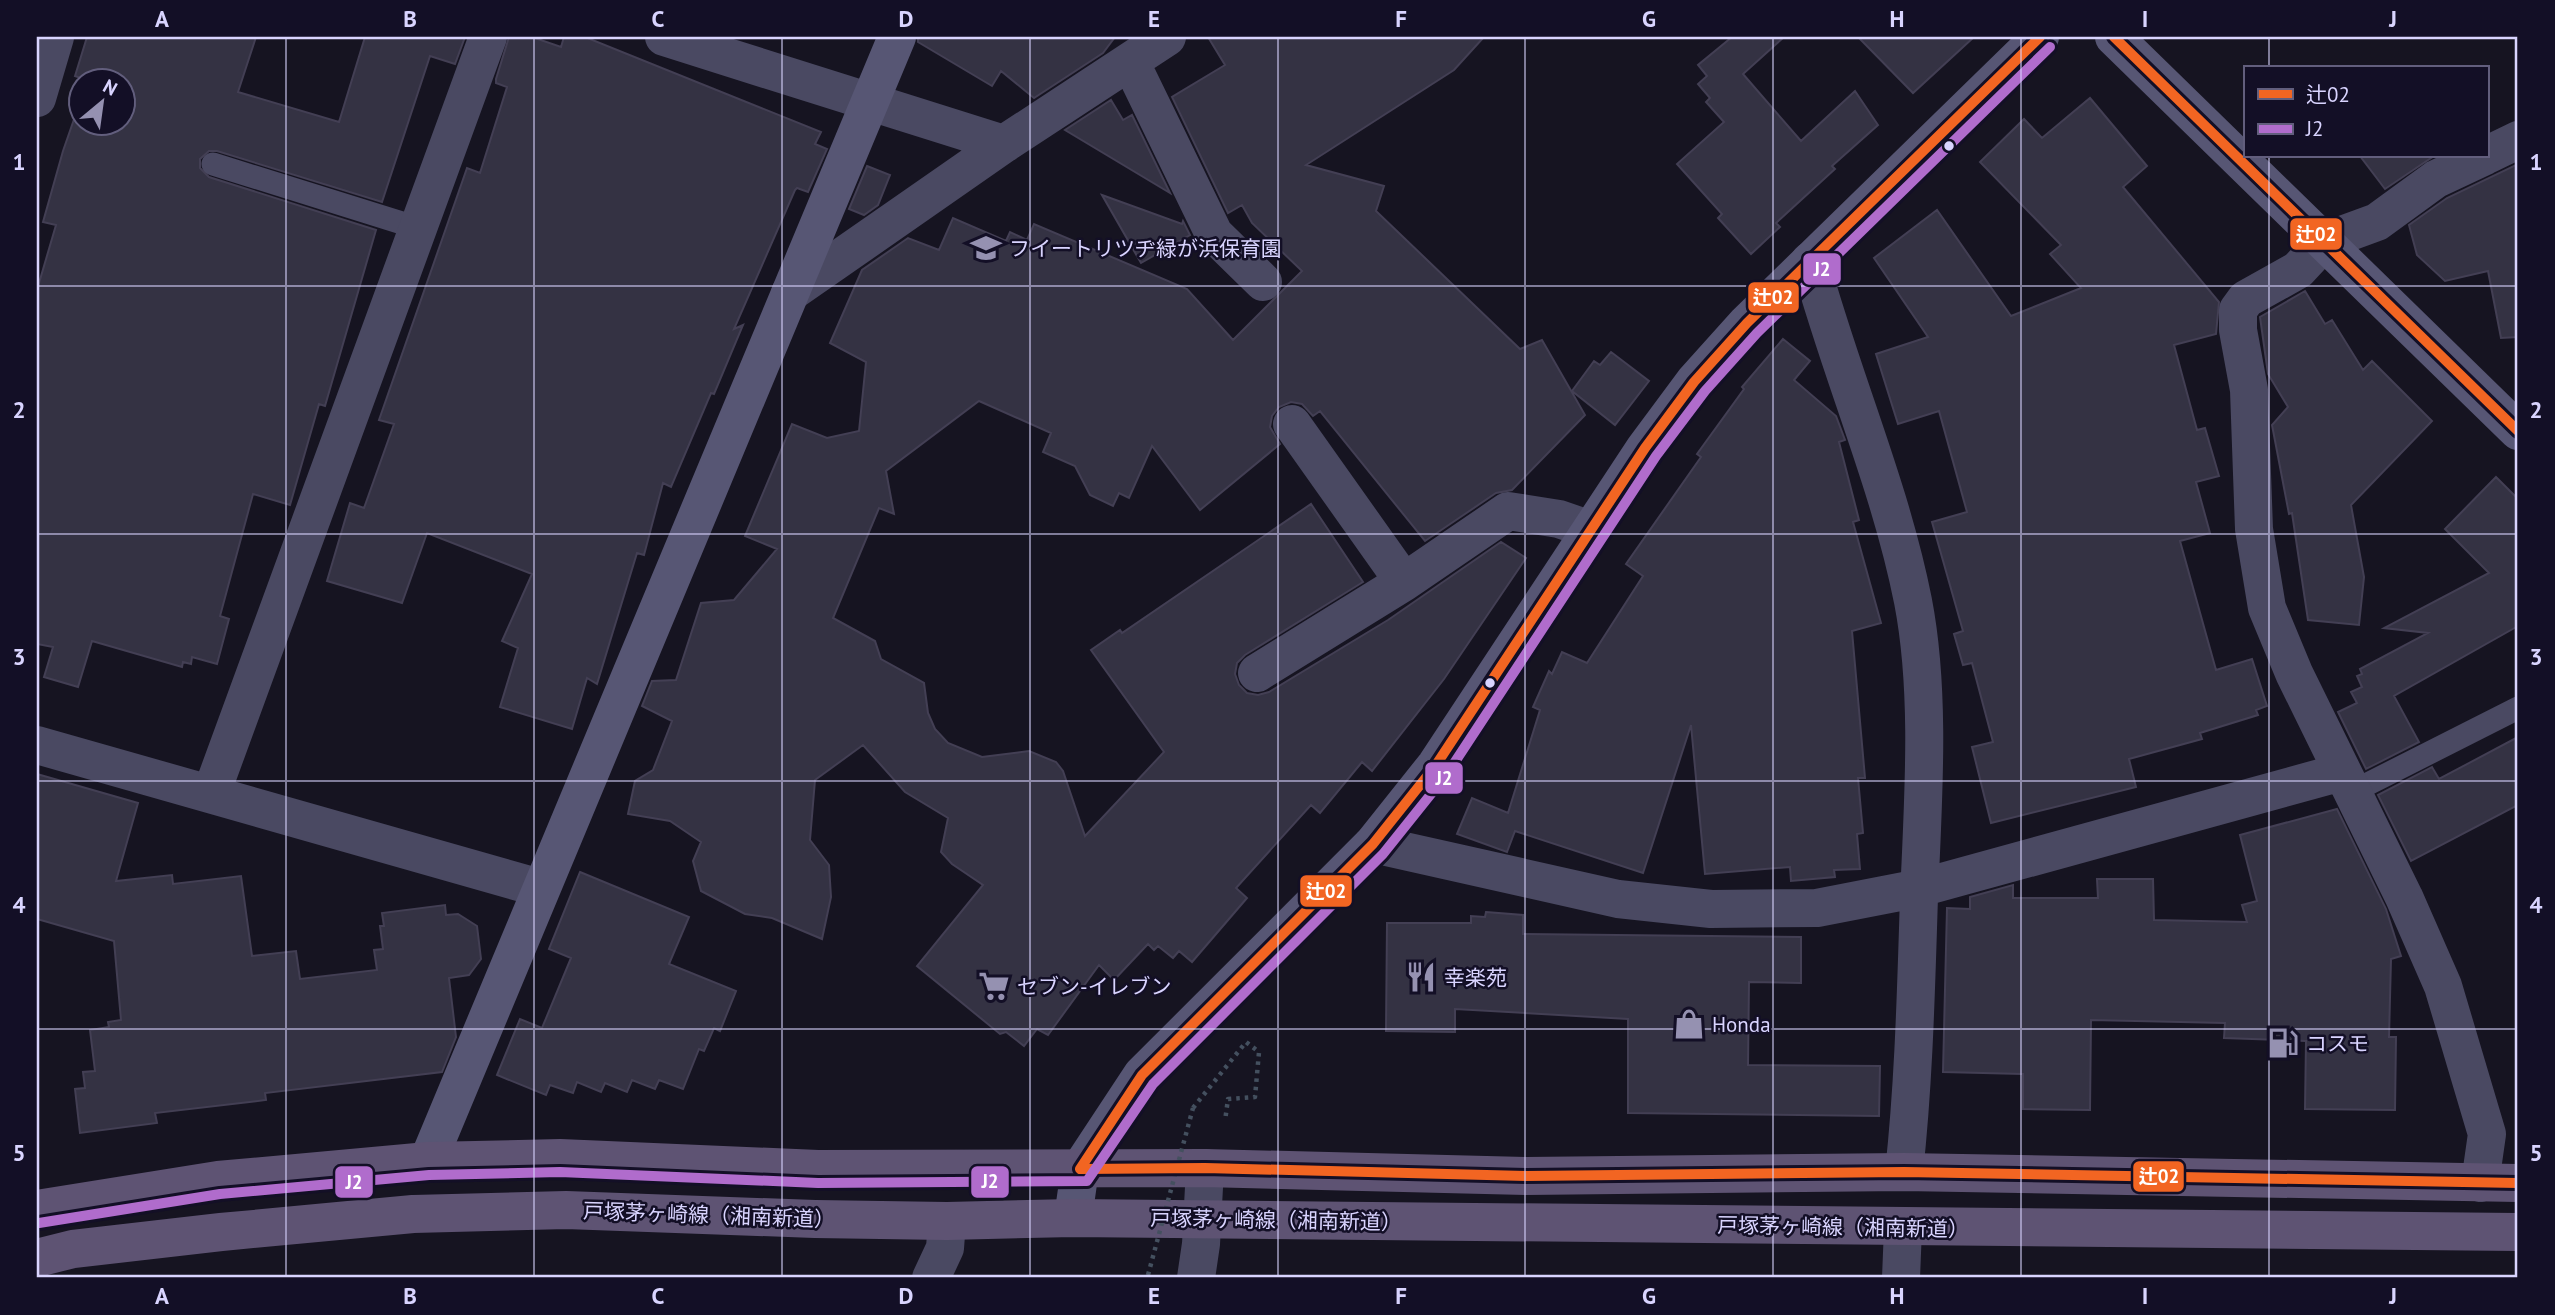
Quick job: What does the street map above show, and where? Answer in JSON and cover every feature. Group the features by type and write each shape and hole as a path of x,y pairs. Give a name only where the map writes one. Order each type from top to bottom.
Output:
{"main road":[{"path":"37,1209 218,1180 428,1161 559,1158 818,1169 1205,1168 1526,1176 1904,1172 2518,1183"},
{"name":"戸塚茅ヶ崎線（湘南新道）","path":"37,1258 74,1249 167,1238 414,1214 566,1210 685,1216 947,1221 1073,1218 2518,1232"}],"street":[{"path":"37,98 55,37"},
{"path":"211,794 488,37"},
{"path":"664,37 1004,144"},
{"path":"428,1161 897,37"},
{"path":"790,293 1004,144 1167,37"},
{"path":"1073,1218 1080,1169 1142,1075 1373,844 1460,731 1591,530 1694,382 1810,261 2040,37"},
{"path":"2114,37 2518,431"},
{"path":"1130,61 1214,234 1263,282"},
{"path":"2488,154 2518,140"},
{"path":"2479,158 2436,178 2376,222 2325,241 2298,270 2246,299 2238,310 2238,330 2249,390 2254,529 2267,608 2347,782 2404,897 2443,986 2487,1134 2480,1183"},
{"path":"1810,261 1829,332 1891,513 1913,602 1921,684 1923,793 1911,1113 1904,1172"},
{"path":"1292,424 1404,582"},
{"path":"1257,673 1404,582 1508,511 1559,519 1591,530"},
{"path":"37,745 540,888"},
{"path":"1373,844 1618,898 1712,909 1817,908 1920,888 2347,782"},
{"path":"1196,1278 1203,1219 1205,1168"},
{"path":"931,1278 945,1248 947,1221"},
{"path":"1901,1278 1903,1228"}],"lane":[{"path":"213,164 418,228"},
{"path":"2347,782 2518,708"}],"path":[{"path":"1148,1276 1193,1108 1246,1042 1259,1052 1255,1097 1228,1099 1225,1121"}],"building":[{"path":"87,37 256,37 238,92 339,122 365,37 465,37 455,64 430,56 382,202 217,151 209,151 200,159 200,168 209,177 376,230 325,406 319,404 290,505 253,494 220,616 229,619 217,664 192,657 191,664 183,662 182,667 92,641 78,687 44,677 53,647 37,644 37,290 56,225 43,222 68,136 136,136 136,66 78,66"},
{"path":"509,37 532,37 561,47 564,37 585,37 821,132 815,144 827,149 808,192 797,188 795,190 734,329 743,325 714,394 711,393 671,487 663,483 644,555 637,553 597,684 587,678 572,729 500,707 518,648 502,641 532,574 427,533 402,603 327,581 350,503 364,508 394,424 379,420 467,168 480,173 507,87 496,83 496,79"},
{"path":"918,37 1115,37 1103,53 1034,98 1001,71 992,86 918,42"},
{"path":"1208,37 1484,37 1454,70 1306,165 1384,186 1376,211 1520,349 1542,340 1585,415 1512,490 1496,493 1425,541 1320,411 1313,416 1302,404 1291,402 1279,407 1272,416 1270,427 1280,444 1200,510 1152,446 1129,498 1119,493 1113,506 1090,495 1075,466 1043,452 1051,433 979,401 886,471 894,514 879,508 833,618 875,641 881,659 924,683 928,713 935,729 948,743 982,757 1029,751 1056,762 1063,771 1085,836 1164,752 1091,650 1120,630 1122,633 1311,504 1363,582 1245,655 1237,663 1235,674 1239,685 1247,693 1258,695 1269,692 1388,620 1501,542 1526,558 1444,679 1372,771 1362,762 1320,813 1311,805 1236,888 1247,898 1192,962 1179,951 1173,958 1158,946 1154,950 1148,944 1114,980 1099,965 1048,1035 1037,1029 1024,1046 1006,1032 1000,1034 917,966 983,885 952,864 941,852 948,818 905,792 863,745 815,780 810,840 829,865 831,897 822,939 772,918 745,914 701,891 693,861 701,842 670,821 628,814 635,781 653,770 672,721 642,706 652,681 676,680 701,603 734,600 777,549 745,536 792,424 827,438 859,431 866,362 830,343 862,270 908,238 939,250 953,218 1006,241 1010,232 1027,240 1034,224 1187,289 1233,340 1302,271 1252,223 1242,205 1228,213 1172,97 1225,65"},
{"path":"1732,37 1784,37 1743,74 1801,141 1855,91 1878,125 1832,166 1835,169 1776,223 1780,227 1751,254 1718,218 1722,214 1677,164 1724,122 1706,102 1710,98 1698,84 1707,76 1698,65"},
{"path":"1858,37 1974,37 1913,93"},
{"path":"2090,98 2147,166 2123,187 2219,302 2216,334 2174,345 2197,430 2205,428 2219,476 2196,482 2210,533 2180,541 2216,670 2252,659 2267,706 2256,710 2258,715 2200,733 2202,739 2129,759 2136,787 1991,823 1972,747 1993,742 1972,663 1963,665 1954,634 1963,631 1932,522 1967,512 1939,411 1898,424 1876,354 1928,337 1874,258 1937,210 2011,316 2081,288 2050,254 2061,245 1980,162 2024,119 2042,138"},
{"path":"1111,100 1123,120 1132,115 1170,193 1065,130"},
{"path":"2362,158 2431,158 2385,189"},
{"path":"2518,164 2518,337 2501,338 2488,271 2445,281 2417,255 2409,225 2447,198"},
{"path":"867,166 890,175 878,205 864,215 849,209"},
{"path":"1102,195 1182,224 1183,221 1190,235 1141,263"},
{"path":"2305,291 2325,324 2332,320 2363,370 2372,361 2432,421 2351,505 2364,577 2359,625 2308,620 2292,513 2289,514 2272,425 2288,407 2268,374 2260,317"},
{"path":"1783,339 1810,361 1794,380 1836,416 1845,440 1839,442 1859,520 1853,522 1881,623 1852,631 1865,778 1858,778 1863,833 1857,834 1860,869 1834,870 1835,877 1791,881 1790,867 1705,874 1691,725 1643,873 1515,831 1507,852 1457,834 1472,798 1508,813 1540,710 1533,707 1549,671 1552,674 1562,652 1587,663 1643,576 1626,564 1701,457 1697,454 1744,389 1742,387"},
{"path":"1611,352 1649,381 1615,425 1572,391 1594,361 1600,365"},
{"path":"2496,477 2518,499 2518,626 2394,696 2419,742 2366,769 2338,712 2357,703 2351,692 2362,687 2357,676 2362,674 2360,669 2428,633 2384,628 2489,573 2445,529"},
{"path":"2518,737 2518,805 2411,861 2378,795 2432,767 2439,779"},
{"path":"37,774 138,803 116,881 172,875 173,884 241,876 252,956 296,951 300,979 377,970 374,950 383,949 380,926 384,926 382,913 445,905 446,915 458,914 477,926 481,959 469,975 449,978 456,1037 442,1072 265,1093 266,1100 155,1113 157,1123 80,1133 75,1089 85,1088 83,1072 95,1071 90,1030 109,1027 108,1022 121,1020 114,941 37,919"},
{"path":"2337,809 2386,909 2401,956 2391,959 2389,1037 2396,1037 2395,1110 2305,1109 2306,1041 2224,1038 2225,1023 2091,1020 2090,1110 2023,1109 2023,1074 1943,1072 1947,908 1970,909 1970,897 2013,885 2013,898 2098,898 2097,879 2153,879 2154,920 2247,922 2242,905 2257,901 2240,835"},
{"path":"580,872 689,917 669,964 736,991 720,1031 714,1028 704,1051 699,1049 683,1089 659,1080 655,1089 632,1080 627,1092 605,1083 601,1092 577,1082 573,1093 550,1085 546,1095 497,1075 520,1019 542,1028 571,958 549,949"},
{"path":"1486,912 1523,915 1523,934 1801,937 1801,983 1749,982 1748,1065 1880,1066 1879,1116 1628,1113 1628,1019 1455,1009 1455,1032 1386,1031 1387,923 1471,923 1471,916 1485,917"}],"transit line":[{"name":"辻02","path":"1080,1169 1142,1075 1373,844 1436,765 1645,448 1694,382 1747,323 2040,37"},
{"name":"辻02","path":"2114,37 2518,431"},
{"name":"J2","path":"39,1223 220,1194 429,1175 560,1172 818,1183 1087,1181 1153,1084 1383,854 1447,774 1656,456 1705,391 1757,333 2050,47"},
{"name":"辻02","path":"1080,1169 1205,1168 1526,1176 1904,1172 2518,1183"}],"place":[{"name":"フイートリツヂ緑が浜保育園","path":"986,248"},
{"name":"幸楽苑","path":"1421,977"},
{"name":"セブン-イレブン","path":"994,986"},
{"name":"Honda","path":"1689,1024"},
{"name":"コスモ","path":"2283,1043"}]}
